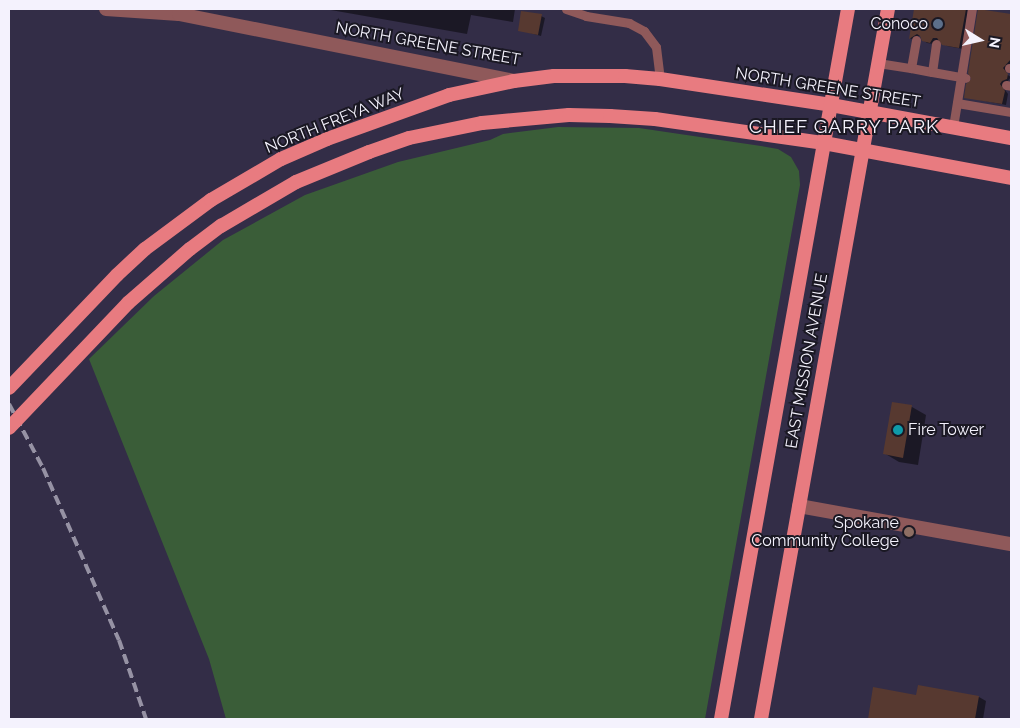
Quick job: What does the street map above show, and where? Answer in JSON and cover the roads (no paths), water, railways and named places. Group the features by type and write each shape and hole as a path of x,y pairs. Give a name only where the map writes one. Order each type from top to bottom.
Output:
{"main road":[{"name":"EAST MISSION AVENUE","path":"721,719 848,9"},
{"name":"EAST MISSION AVENUE","path":"761,719 888,9"},
{"name":"NORTH GREENE STREET","path":"514,81 592,74 660,79 831,105 1011,138"},
{"name":"NORTH FREYA WAY","path":"9,388 117,275 177,225 211,200 281,160 360,126 449,95 514,81"},
{"path":"9,428 128,303 190,249 221,226 296,182 369,152 409,138 447,128 508,120 570,115 610,116 663,121 824,144 1011,178"}],"street":[{"name":"NORTH GREENE STREET","path":"106,9 180,11 514,81"},
{"path":"799,506 1011,544"}],"lane":[{"path":"566,9 586,16 629,23 644,31 656,46 660,79"},
{"path":"953,127 966,60 972,9"},
{"path":"911,68 916,40"},
{"path":"932,72 936,44"},
{"path":"878,63 963,78"},
{"path":"957,103 1011,112"}],"railway":[{"path":"9,404 43,468 119,640 146,719"}],"place":[{"name":"Conoco","path":"938,24"},
{"name":"Fire Tower","path":"898,430"},
{"name":"Spokane Community College","path":"909,532"}],"district":[{"name":"CHIEF GARRY PARK","path":"844,127"}]}
